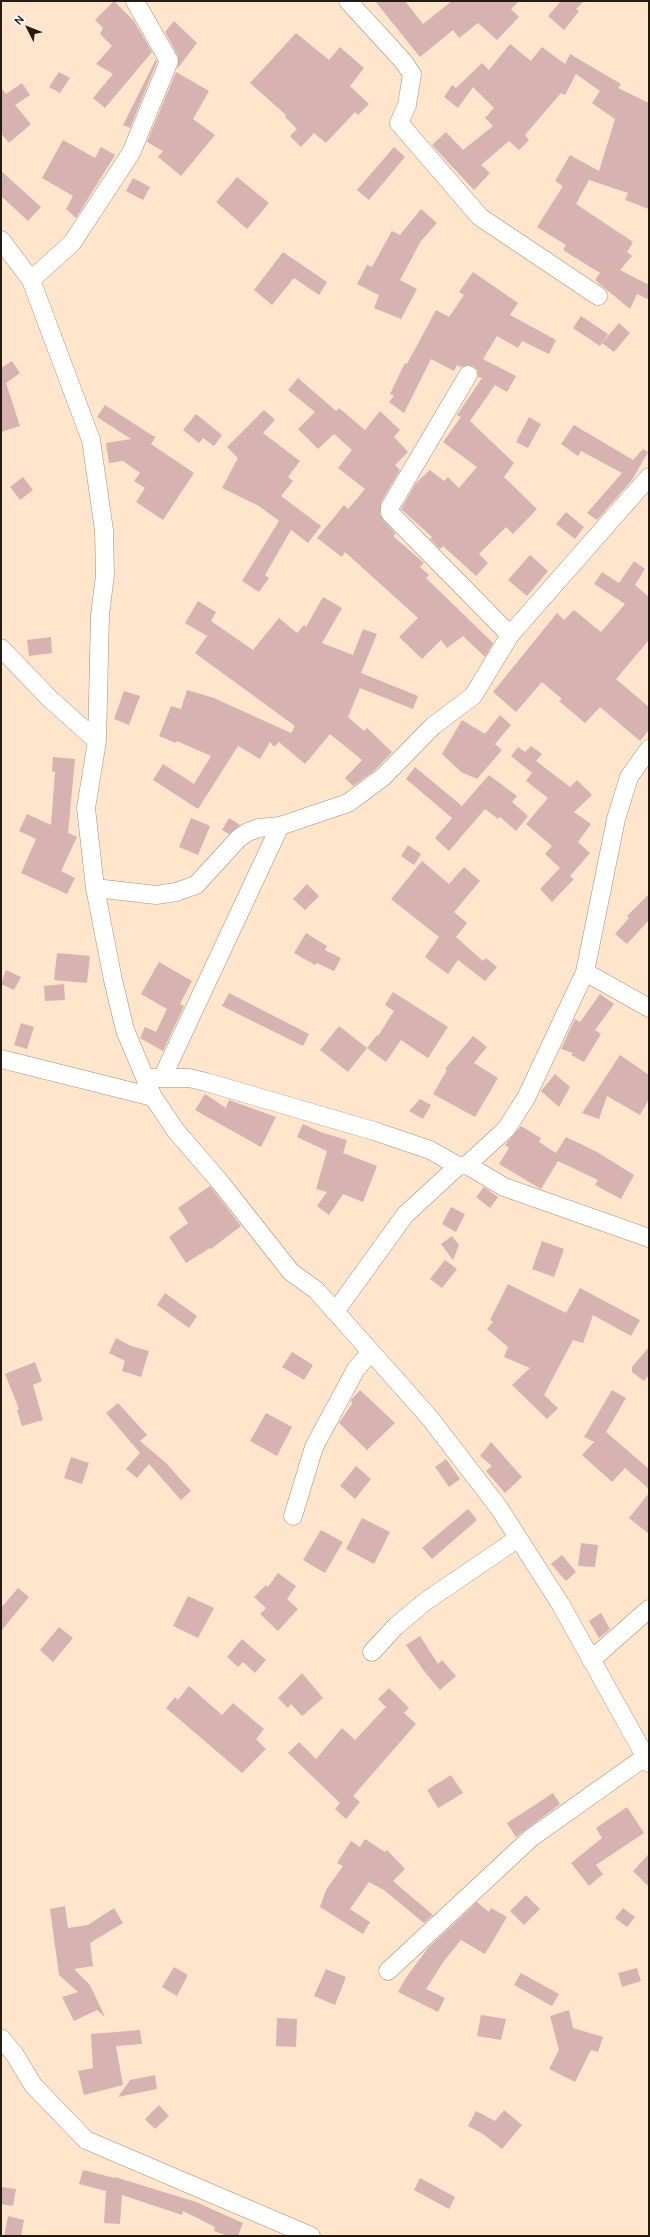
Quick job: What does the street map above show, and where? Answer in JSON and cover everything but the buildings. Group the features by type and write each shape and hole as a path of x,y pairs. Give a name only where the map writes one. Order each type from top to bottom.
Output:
{"street":[{"path":"32,280 72,243 131,153 169,61 134,1"},
{"path":"348,1 403,61 412,74 407,105 399,124 480,217 598,296"},
{"path":"1,240 32,280 92,447 104,530 105,567 100,615 96,741 86,808 95,888 125,1030 155,1077"},
{"path":"468,375 390,507 390,513 510,635"},
{"path":"95,888 156,895 176,892 196,885 238,838 259,828 280,826 348,803 383,777 434,726 473,696 510,635 649,477"},
{"path":"1,648 50,699 96,741"},
{"path":"335,1312 405,1215 506,1129 526,1098 585,972 616,819 629,777 649,749"},
{"path":"280,826 155,1077 153,1097 176,1131 220,1182 290,1272 316,1290 429,1417 499,1508 517,1539 561,1605 647,1760 531,1838 388,1970"},
{"path":"585,972 649,1008"},
{"path":"1,1059 153,1097"},
{"path":"155,1077 189,1078 206,1082 374,1131 430,1150 463,1165 504,1187 649,1238"},
{"path":"293,1516 314,1447 356,1369 371,1352"},
{"path":"372,1652 396,1626 426,1601 517,1539"},
{"path":"591,1660 649,1610"},
{"path":"1,2038 15,2055 33,2085 86,2140 311,2236"}]}
